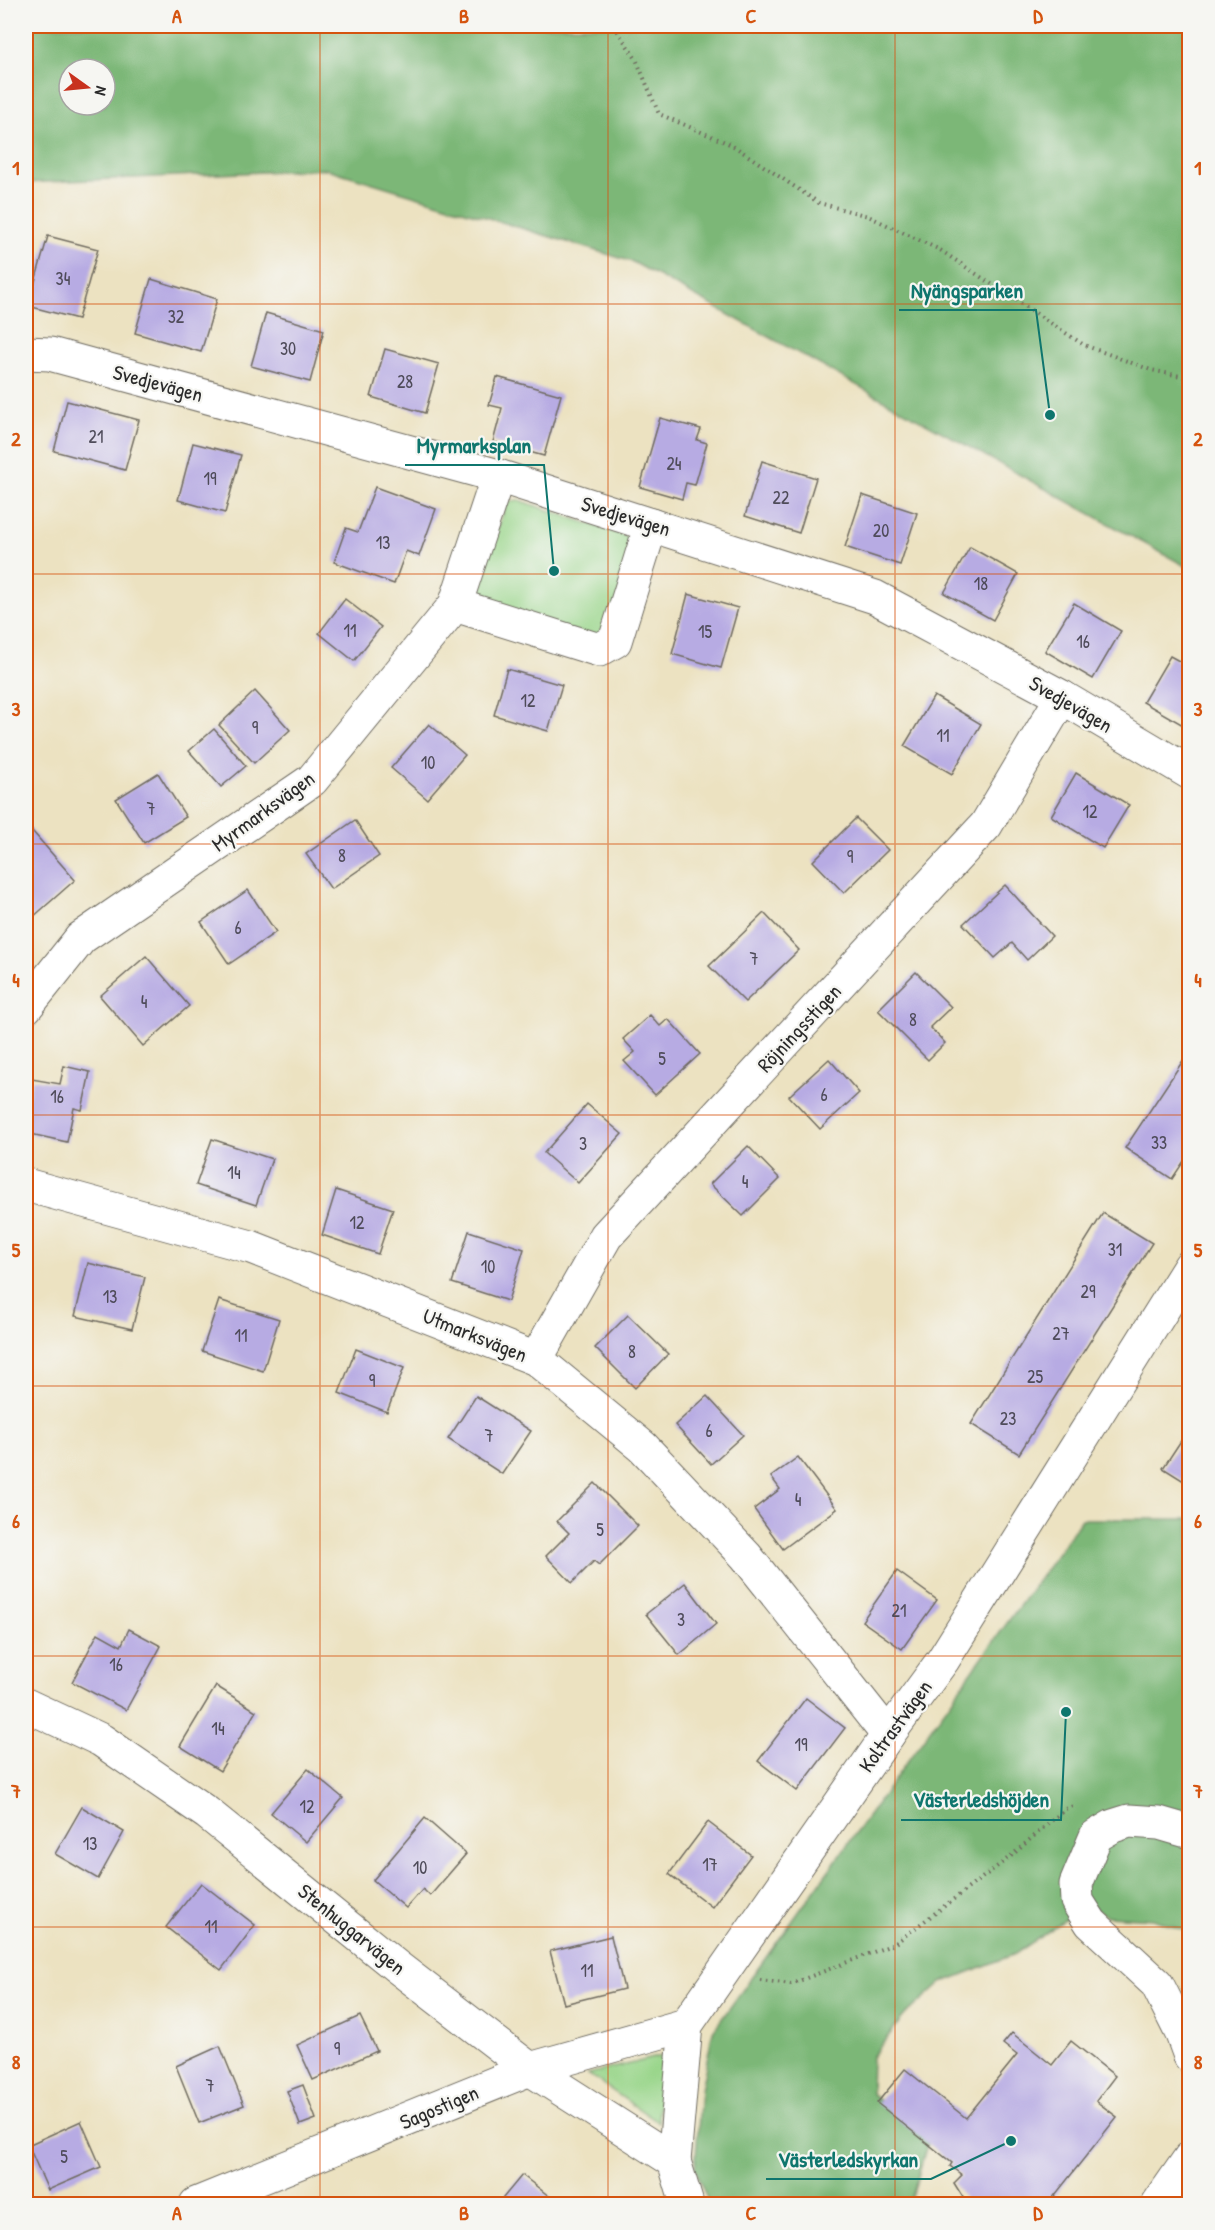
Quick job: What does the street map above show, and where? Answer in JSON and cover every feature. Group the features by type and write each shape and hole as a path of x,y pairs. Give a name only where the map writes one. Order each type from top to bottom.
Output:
{"street":[{"name":"Svedjevägen","path":"26,353 50,354 498,476 875,597 1062,697 1190,773"},
{"name":"Myrmarksvägen","path":"26,1007 81,938 312,780 455,606 498,476"},
{"path":"455,606 599,650 615,641 651,525"},
{"name":"Röjningsstigen","path":"536,1359 606,1236 986,825 1062,697"},
{"name":"Utmarksvägen","path":"26,1185 251,1247 536,1359 643,1447 746,1557 888,1735"},
{"name":"Koltrastvägen","path":"686,2025 943,1660 1190,1266"},
{"name":"Stenhuggarvägen","path":"26,1705 101,1740 207,1813 396,1966 530,2069 674,2161"},
{"path":"1190,1832 1159,1823 1129,1821 1113,1826 1096,1836 1076,1884 1077,1901 1092,1923 1157,1984 1182,2034 1190,2056"},
{"path":"686,2025 674,2161 687,2205"},
{"name":"Sagostigen","path":"196,2205 530,2069 686,2025"},
{"path":"1158,2205 1190,2158"}],"path":[{"path":"614,26 636,59 659,114 732,145 819,203 868,216 940,250 1084,345 1151,370 1190,378"},
{"path":"721,1976 791,1984 894,1944 1011,1856 1065,1809 1084,1802"}],"green space":[{"path":"26,26 1189,26 1189,568 633,262 327,169 26,183"},
{"path":"518,500 629,537 634,549 607,631 597,639 481,603 474,593 507,503"},
{"path":"1082,1519 1189,1519 1189,1935 1188,1932 1153,1919 1107,1916 1087,1905 1015,1954 941,1983 903,2017 872,2057 871,2093 899,2120 928,2142 910,2204 709,2204 695,2169 701,2090 713,2031"},
{"path":"662,2056 658,2122 588,2074"}],"building":[{"path":"48,236 98,249 78,319 28,306"},
{"path":"151,279 217,299 201,352 135,333"},
{"path":"266,313 324,330 310,382 251,366"},
{"path":"385,349 439,364 425,413 371,397"},
{"path":"497,377 561,395 544,456 493,442 502,408 489,405"},
{"path":"67,401 139,420 125,470 54,451"},
{"path":"660,418 701,429 697,440 707,443 695,485 686,483 682,499 640,487"},
{"path":"193,443 241,455 225,513 178,500"},
{"path":"762,461 816,478 799,533 745,516"},
{"path":"375,487 436,509 419,556 406,551 394,584 334,562 346,528 358,532"},
{"path":"862,495 917,513 900,565 845,547"},
{"path":"970,547 1018,574 993,620 944,593"},
{"path":"688,594 738,608 721,668 672,654"},
{"path":"345,599 381,627 354,661 319,633"},
{"path":"1074,603 1121,631 1093,679 1045,651"},
{"path":"1170,656 1190,667 1190,729 1143,702"},
{"path":"507,669 562,685 548,731 494,715"},
{"path":"255,691 290,730 254,763 219,725"},
{"path":"934,696 981,724 952,774 904,746"},
{"path":"429,724 465,755 427,799 391,768"},
{"path":"214,729 246,766 221,787 189,751"},
{"path":"158,773 186,817 144,843 116,799"},
{"path":"1076,773 1129,805 1103,848 1051,816"},
{"path":"856,818 888,850 844,893 813,861"},
{"path":"355,820 379,856 331,889 306,854"},
{"path":"26,824 75,880 32,918 26,911"},
{"path":"1005,885 1052,936 1027,960 1012,943 995,958 963,924"},
{"path":"248,890 276,932 229,964 201,922"},
{"path":"764,913 799,950 745,1002 709,966"},
{"path":"146,956 189,1006 143,1046 100,996"},
{"path":"916,972 951,1007 930,1027 945,1043 928,1060 878,1010"},
{"path":"650,1015 660,1026 668,1019 700,1054 655,1095 624,1061 635,1052 623,1039"},
{"path":"1190,1050 1190,1152 1172,1179 1125,1148"},
{"path":"829,1059 859,1093 820,1129 789,1096"},
{"path":"64,1066 90,1072 82,1110 74,1108 67,1142 26,1133 26,1108 32,1079 60,1084"},
{"path":"587,1104 622,1134 578,1183 544,1153"},
{"path":"212,1139 272,1159 256,1205 196,1185"},
{"path":"748,1146 780,1179 743,1216 710,1184"},
{"path":"336,1190 393,1209 378,1254 322,1235"},
{"path":"1103,1213 1152,1243 1019,1454 971,1424"},
{"path":"469,1231 524,1249 508,1301 452,1283"},
{"path":"88,1263 145,1277 132,1329 75,1316"},
{"path":"219,1300 279,1319 263,1371 202,1351"},
{"path":"628,1315 668,1354 635,1388 595,1348"},
{"path":"356,1349 404,1368 387,1412 339,1393"},
{"path":"476,1396 531,1431 502,1474 448,1439"},
{"path":"707,1396 743,1435 711,1464 675,1425"},
{"path":"1190,1427 1190,1485 1163,1468"},
{"path":"798,1457 837,1509 783,1549 754,1509 780,1489 771,1477"},
{"path":"595,1483 638,1526 599,1565 594,1561 572,1583 546,1556 569,1533 557,1521"},
{"path":"897,1571 937,1600 902,1649 862,1621"},
{"path":"685,1583 716,1624 679,1655 646,1614"},
{"path":"26,1599 33,1602 26,1621"},
{"path":"129,1629 161,1646 126,1710 72,1682 98,1633 121,1646"},
{"path":"216,1686 256,1711 220,1771 180,1746"},
{"path":"806,1698 845,1728 797,1791 758,1761"},
{"path":"308,1769 343,1798 306,1842 271,1813"},
{"path":"82,1807 124,1832 98,1879 55,1854"},
{"path":"425,1818 466,1854 430,1896 423,1889 406,1908 373,1880"},
{"path":"708,1822 751,1855 712,1907 669,1874"},
{"path":"201,1883 255,1925 221,1970 166,1927"},
{"path":"611,1936 624,1989 564,2004 550,1951"},
{"path":"360,2016 377,2051 313,2080 297,2045"},
{"path":"1012,2033 1052,2065 1071,2041 1115,2076 1096,2101 1117,2117 1051,2200 1057,2204 967,2204 954,2183 962,2175 950,2166 952,2163 877,2103 905,2069 966,2118 1017,2055 1003,2044"},
{"path":"220,2046 244,2105 199,2123 176,2066"},
{"path":"303,2085 316,2119 300,2125 287,2091"},
{"path":"81,2121 101,2167 48,2190 28,2145"},
{"path":"522,2175 559,2204 498,2204"}],"place":[{"name":"Nyängsparken","path":"1050,415"},
{"name":"Myrmarksplan","path":"554,571"},
{"name":"Västerledshöjden","path":"1066,1712"},
{"name":"Västerledskyrkan","path":"1011,2141"}]}
